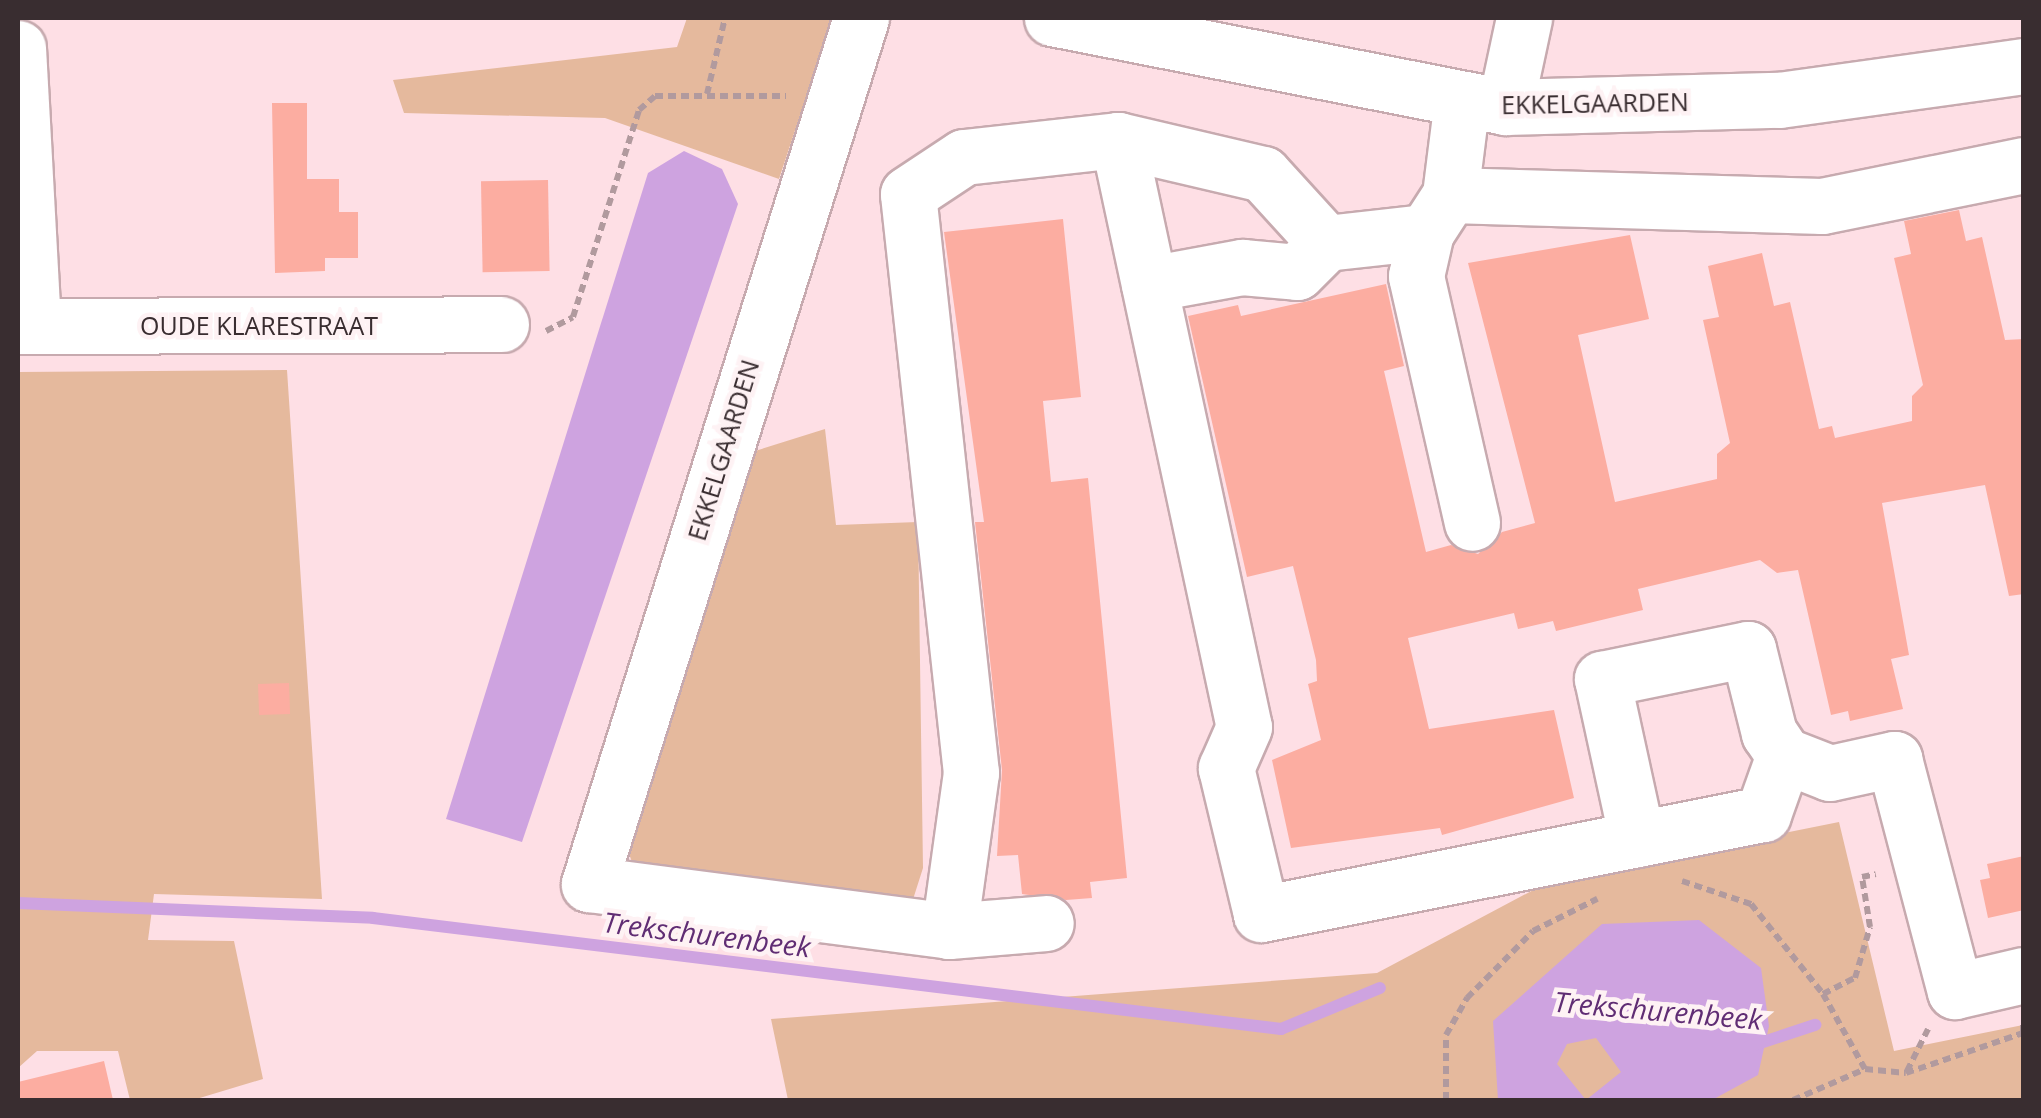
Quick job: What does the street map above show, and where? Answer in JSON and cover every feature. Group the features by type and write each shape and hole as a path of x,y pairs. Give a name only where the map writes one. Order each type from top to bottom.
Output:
{"street":[{"name":"EKKELGAARDEN","path":"862,18 832,97 589,884 950,932"},
{"name":"EKKELGAARDEN","path":"1052,18 1483,104 1779,100 2024,66"},
{"path":"1472,523 1416,276 1483,104 1524,18"},
{"path":"18,48 25,326"},
{"path":"1046,923 950,932 971,773 908,194 964,157 1118,140 1263,174 1326,243"},
{"path":"1118,140 1244,727 1226,768 1261,914 1763,814 1784,755"},
{"path":"1149,284 1242,267 1297,272 1326,243 1438,214 1822,206 2018,173"},
{"name":"OUDE KLARESTRAAT","path":"25,326 501,324"},
{"path":"1637,838 1602,679 1748,649 1768,733 1784,755 1830,773 1894,758 1955,992 2023,975"}],"path":[{"path":"707,94 725,18"},
{"path":"501,324 563,328 639,110 655,96 832,97"},
{"path":"1823,994 1855,978 1870,927 1862,877 1922,862"},
{"path":"1670,882 1751,904 1823,994 1865,1069"},
{"path":"1446,1100 1446,1035 1467,998 1533,931 1602,896"},
{"path":"1792,1100 1865,1069 1906,1073 2024,1033 2023,975"}],"shaded area":[{"path":"687,18 832,18 779,179 605,118 404,113 393,80 677,47"},
{"path":"287,370 322,899 154,894 148,940 234,941 263,1079 193,1100 130,1100 118,1051 37,1051 18,1068 18,372"},
{"path":"825,429 836,525 918,522 923,868 908,915 634,867 629,854 752,452"},
{"path":"1839,822 1894,1051 2023,1025 2023,1100 788,1100 771,1019 1377,973 1554,879"}],"water":[{"path":"684,151 722,169 738,204 522,842 446,819 648,173"},
{"path":"1699,920 1761,968 1769,1026 1758,1075 1712,1100 1498,1100 1493,1021 1602,924","holes":["1596,1038 1621,1072 1586,1100 1557,1064 1567,1044"]}],"building":[{"path":"272,103 307,103 307,179 339,179 339,212 358,212 358,258 325,258 325,271 275,273"},
{"path":"548,180 550,271 483,272 481,181"},
{"path":"1959,210 1966,241 1982,237 2005,340 2024,339 2024,594 2009,596 1985,485 1882,503 1909,655 1891,659 1903,709 1850,721 1848,711 1831,715 1798,570 1777,573 1760,560 1638,589 1643,610 1556,631 1553,621 1518,629 1514,613 1408,638 1429,729 1554,710 1574,798 1442,835 1440,828 1291,848 1272,760 1321,740 1308,684 1317,681 1316,660 1293,566 1247,577 1188,316 1238,305 1241,316 1386,284 1404,366 1384,371 1426,552 1451,545 1478,554 1502,532 1535,523 1468,263 1630,235 1649,319 1578,335 1615,502 1717,479 1717,454 1730,443 1703,320 1719,317 1708,266 1762,253 1774,306 1790,302 1819,429 1832,426 1835,438 1912,421 1912,396 1923,385 1894,258 1911,254 1904,221"},
{"path":"1063,219 1081,397 1043,401 1051,482 1088,478 1127,878 1090,882 1092,898 1066,900 1022,894 1018,855 997,856 1002,770 975,522 984,522 944,232"},
{"path":"289,683 290,714 259,715 258,684"},
{"path":"2024,856 2024,910 1988,918 1980,880 1990,878 1987,864"},
{"path":"104,1061 113,1100 18,1100 18,1082"}],"waterway":[{"name":"Trekschurenbeek","path":"18,903 373,918 1281,1029 1380,988"},
{"path":"1748,1047 1815,1025"}]}
